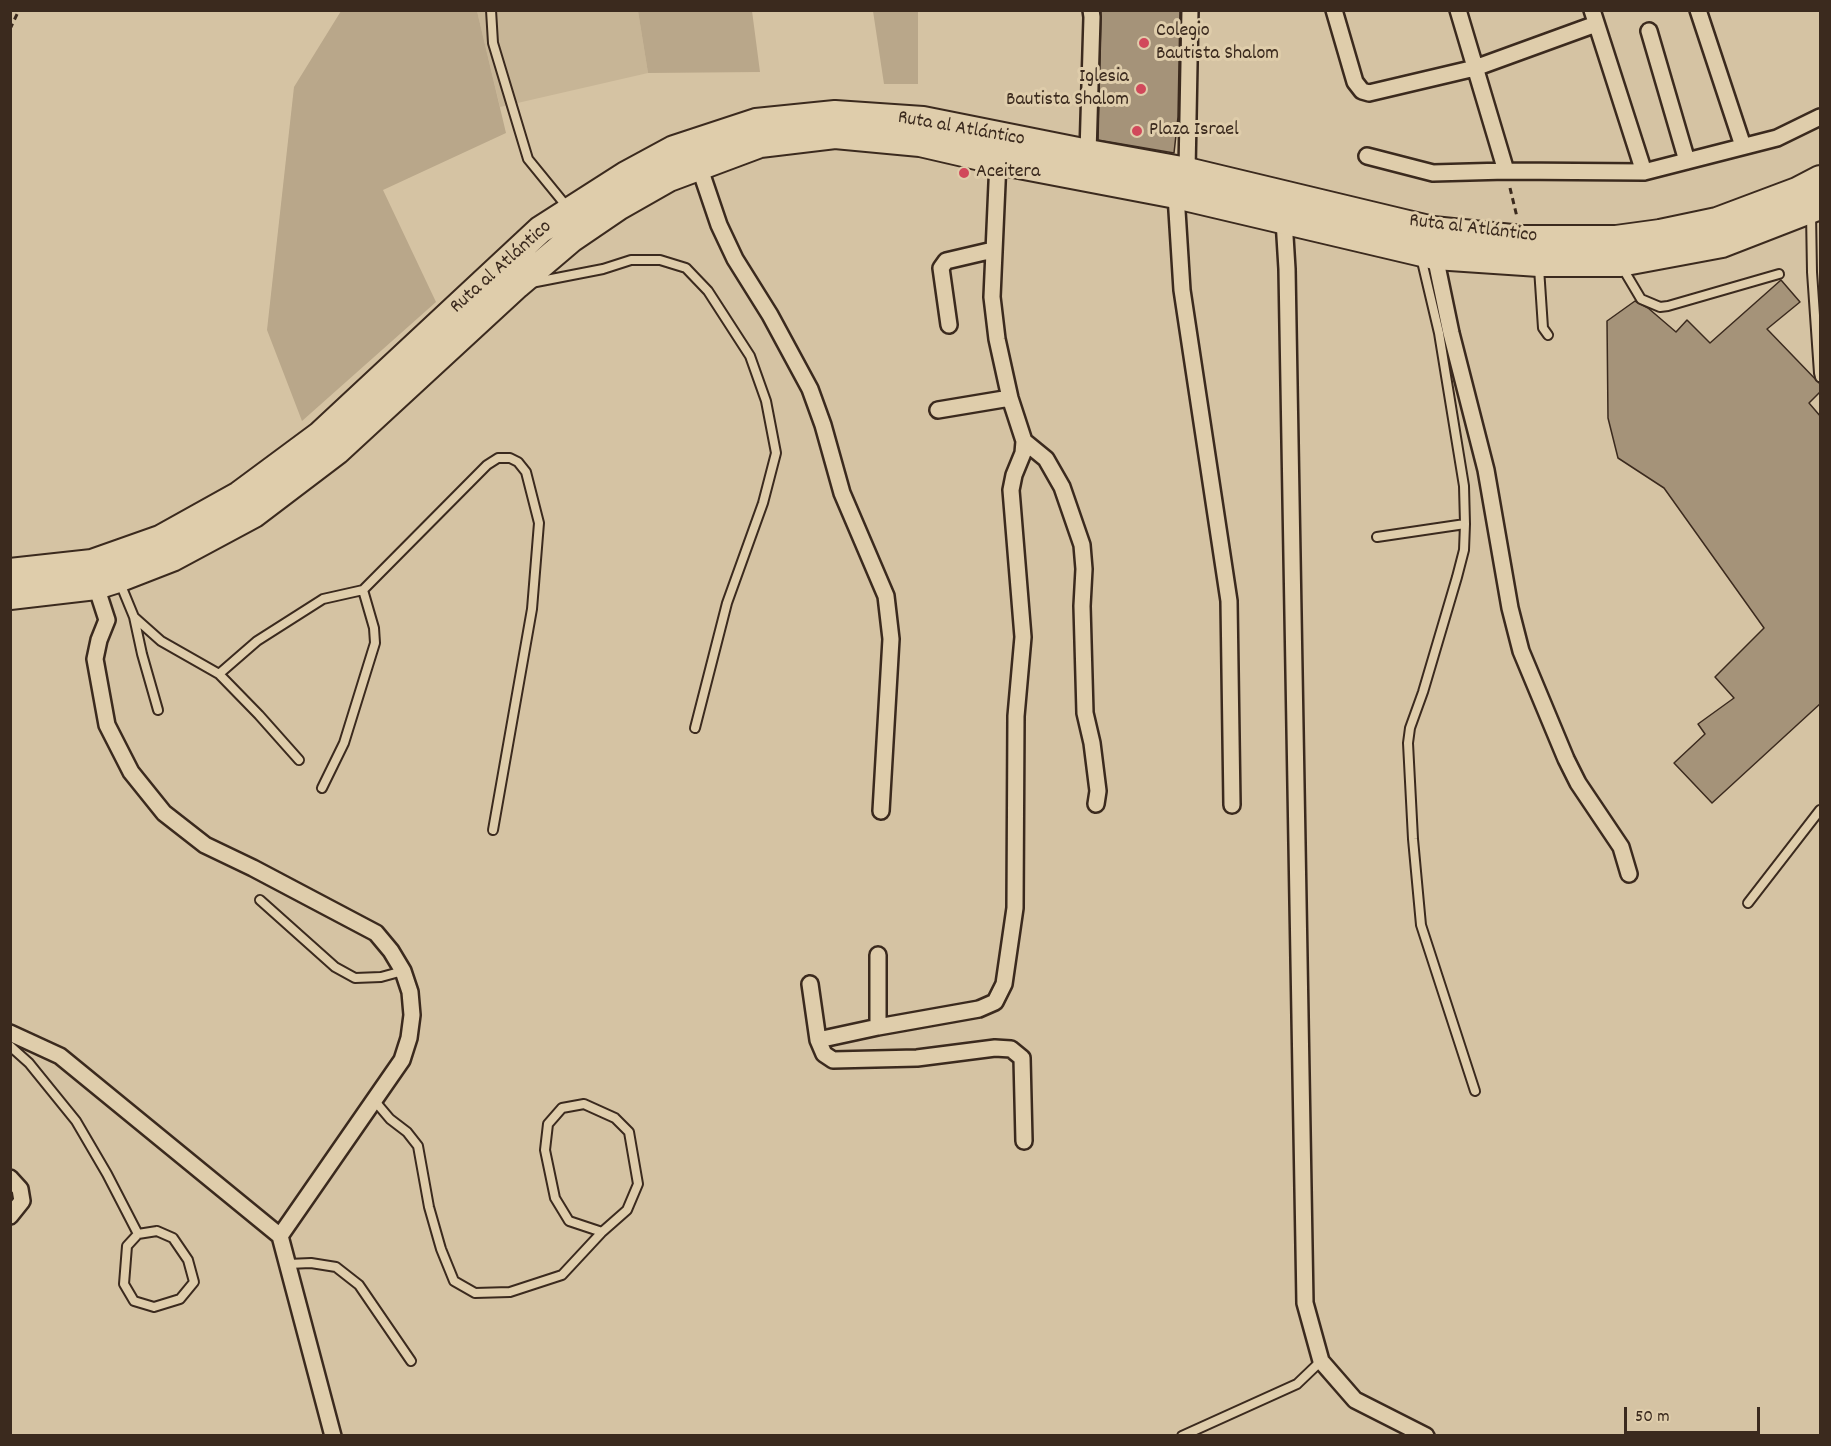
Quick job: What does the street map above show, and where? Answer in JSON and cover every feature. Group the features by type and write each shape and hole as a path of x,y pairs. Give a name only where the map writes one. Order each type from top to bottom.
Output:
{"highway":[{"name":"Ruta al Atlántico","path":"10,572 92,563 160,538 239,495 320,435 540,230 626,175 674,149 756,122 835,114 923,120 1187,171 1433,230 1522,239 1616,239 1660,233 1717,221 1821,179"},
{"name":"Ruta al Atlántico","path":"10,596 107,582 172,558 254,514 337,451 571,239 618,207 669,178 760,144 835,135 920,143 998,161 1176,195 1427,255 1539,263 1620,263 1722,244 1816,209"}],"street":[{"path":"1088,153 1091,10"},
{"path":"1187,171 1190,10"},
{"path":"1334,10 1355,82 1362,90 1369,93 1475,68 1594,17 1644,172"},
{"path":"1458,10 1506,171"},
{"path":"1698,10 1743,146"},
{"path":"1649,31 1687,161"},
{"path":"1367,156 1433,173 1644,172 1777,138 1821,117"},
{"path":"818,1040 979,1009 994,1002 1004,984 1015,908 1016,716 1023,637 1011,490 1023,453 1024,441 1010,398 997,339 993,308 993,250 998,161"},
{"path":"699,166 718,225 735,259 758,295 810,389 823,425 842,493 886,596 891,639 881,811"},
{"path":"1176,195 1182,290 1229,601 1232,805"},
{"path":"1284,220 1287,269 1305,1303 1321,1361 1355,1400 1426,1436"},
{"path":"949,325 941,268 946,261 993,250"},
{"path":"1427,255 1451,333 1486,470 1510,608 1521,651 1566,759 1578,783 1622,848 1629,874"},
{"path":"938,410 1010,398"},
{"path":"1024,441 1046,459 1062,487 1082,546 1084,702 1098,791 1096,804"},
{"path":"107,582 106,620 95,659 107,725 130,772 164,813 205,845 376,933 392,951 403,971 410,992 412,1015 409,1038 402,1060 280,1236"},
{"path":"878,955 878,1027"},
{"path":"810,984 818,1040 824,1054 833,1060 917,1058 995,1048 1011,1049 1022,1058 1024,1141"},
{"path":"10,1033 60,1056 280,1236 330,1432"},
{"path":"10,1178 20,1189 22,1202 10,1216"}],"lane":[{"path":"491,10 493,43 528,159 570,211"},
{"path":"1816,209 1812,272 1821,377"},
{"path":"1427,255 1464,486 1465,524 1464,550 1457,577 1410,728 1408,743 1413,839 1421,925 1475,1092"},
{"path":"518,285 592,272 631,260 660,260 686,268 708,291 750,356 766,401 776,453 764,503 727,603 695,728"},
{"path":"1539,263 1543,328 1548,335"},
{"path":"1620,263 1641,299 1660,307 1779,274"},
{"path":"219,674 257,641 323,599 363,590 487,465 498,458 510,458 518,462 526,472 539,523 532,609 493,830"},
{"path":"1377,537 1465,524"},
{"path":"107,582 134,617 161,641 219,674 299,760"},
{"path":"322,788 344,744 375,643 374,628 363,590"},
{"path":"134,617 158,710"},
{"path":"1748,903 1821,810"},
{"path":"260,900 335,967 355,978 403,971"},
{"path":"10,1046 76,1122 107,1174 138,1234"},
{"path":"374,1100 418,1146 429,1207 441,1249 454,1281 475,1293 510,1292 562,1275 602,1232 627,1210 638,1184 629,1132 615,1118 584,1104 562,1108 548,1124 545,1150 555,1198 569,1221 602,1232"},
{"path":"157,1231 173,1238 188,1260 194,1282 180,1299 154,1307 134,1301 124,1284 128,1246 138,1234 157,1231"},
{"path":"288,1264 310,1263 336,1267 359,1285 411,1361"},
{"path":"1182,1436 1297,1384 1321,1361"}],"path":[{"path":"10,29 19,10"},
{"path":"1506,171 1522,239"}],"shaded area":[{"path":"341,11 477,11 506,133 383,190 436,302 302,421 267,330 294,87"},
{"path":"477,11 638,11 648,73 500,107"},
{"path":"638,11 752,11 760,72 648,73"},
{"path":"873,11 918,11 918,84 884,84"}],"building":[{"path":"1101,10 1180,10 1178,117 1174,153 1098,140"},
{"path":"1781,280 1800,302 1767,329 1821,385 1821,391 1809,403 1821,417 1821,703 1712,803 1674,763 1705,734 1698,724 1734,698 1715,677 1764,628 1664,488 1618,458 1608,418 1607,321 1635,301 1648,308 1676,332 1687,320 1710,343"}],"place":[{"name":"Colegio Bautista Shalom","path":"1144,43"},
{"name":"Iglesia Bautista Shalom","path":"1141,89"},
{"name":"Plaza Israel","path":"1137,131"},
{"name":"Aceitera","path":"964,173"}]}
